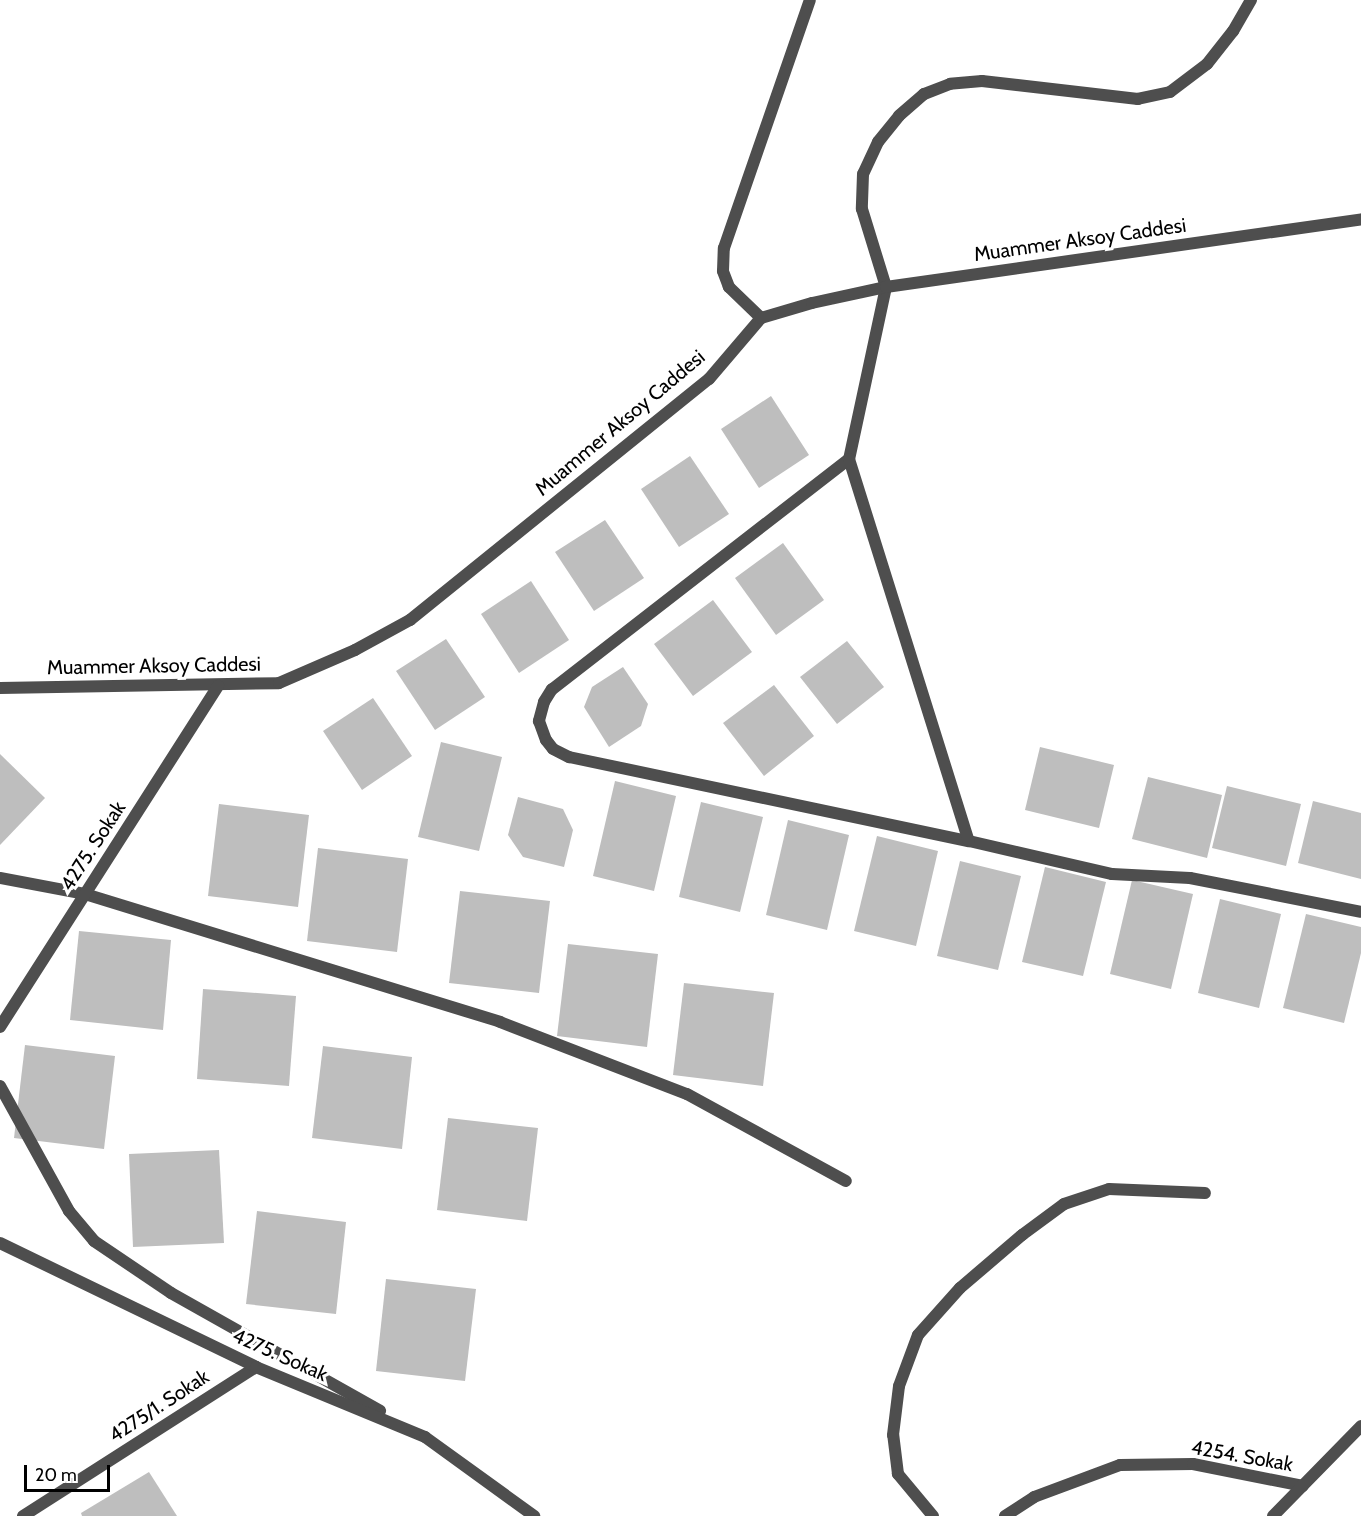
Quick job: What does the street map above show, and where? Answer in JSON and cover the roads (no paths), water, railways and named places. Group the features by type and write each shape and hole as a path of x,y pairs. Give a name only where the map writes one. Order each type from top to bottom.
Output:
{"street":[{"path":"761,318 729,287 723,271 724,249 810,0"},
{"path":"969,840 849,459 886,287 862,209 863,174 878,142 899,116 924,94 950,84 982,81 1138,99 1170,92 1207,64 1233,31 1251,0"},
{"name":"Muammer Aksoy Caddesi","path":"0,688 218,686 279,683 355,650 410,620 709,379 761,318 812,303 886,287 1361,219"},
{"path":"849,459 552,689 539,721 546,740 553,749 569,757 969,840 1112,874 1190,878 1361,912"},
{"name":"4275. Sokak","path":"0,1027 218,686"},
{"path":"0,878 85,894 500,1022 687,1094 846,1181"},
{"path":"0,1086 69,1211 94,1241 171,1293 425,1437"},
{"path":"933,1516 898,1474 893,1435 899,1386 918,1335 960,1288 1022,1235 1064,1203 1109,1189 1205,1193"},
{"name":"4275. Sokak","path":"0,1243 256,1367 425,1437 534,1516"},
{"name":"4275/1. Sokak","path":"23,1516 256,1367"},
{"path":"1274,1516 1361,1426"},
{"name":"4254. Sokak","path":"1005,1516 1034,1497 1120,1465 1193,1464 1303,1486"}]}
